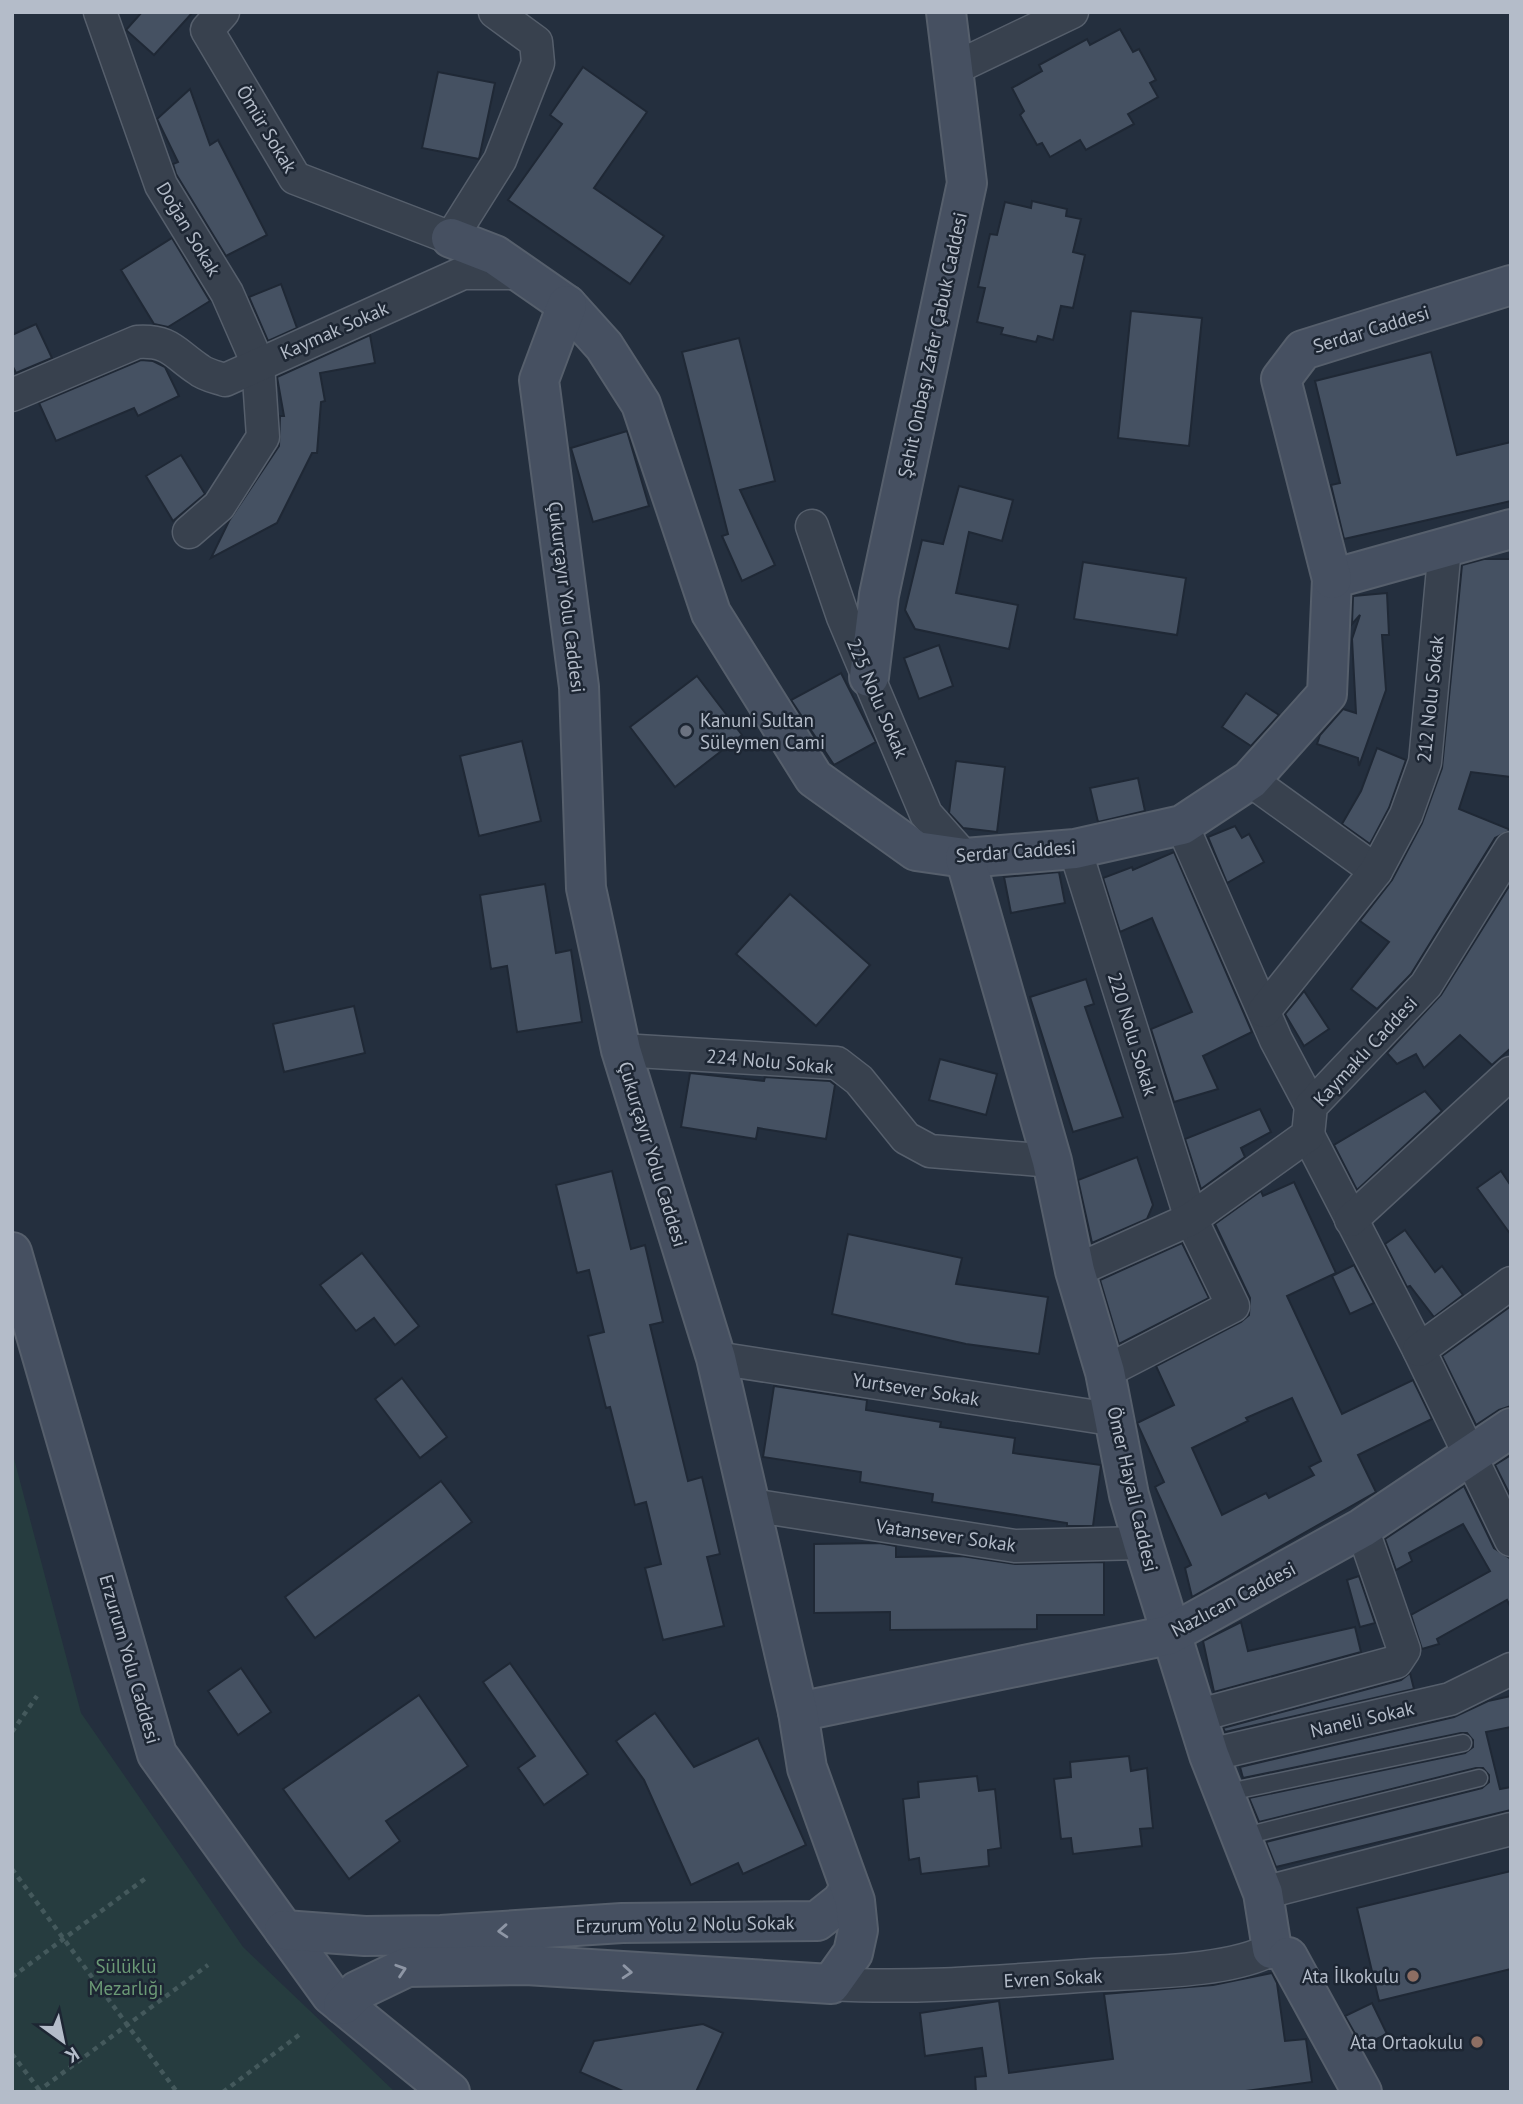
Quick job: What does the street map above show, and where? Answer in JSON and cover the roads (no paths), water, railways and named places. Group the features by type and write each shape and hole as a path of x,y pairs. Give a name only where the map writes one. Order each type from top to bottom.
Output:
{"street":[{"name":"Ömür Sokak","path":"223,12 207,30 295,178 451,238"},
{"path":"451,238 500,160 538,64 536,42 495,12"},
{"name":"Şehit Onbaşı Zafer Çabuk Caddesi","path":"869,677 879,595 967,183 946,12"},
{"path":"953,69 1072,12"},
{"name":"Doğan Sokak","path":"104,15 161,185 227,293 258,364 263,437 219,506 189,532"},
{"name":"Serdar Caddesi","path":"451,238 495,255 567,305 604,346 641,404 711,613 814,778 916,851 965,858 1074,849 1182,825 1250,780 1327,694 1332,579 1280,379 1303,350 1511,285"},
{"name":"Kaymak Sokak","path":"12,395 137,342 157,341 175,350 200,371 225,380 463,274 521,273"},
{"name":"Çukurçayır Yolu Caddesi","path":"567,305 539,380 579,687 586,888 621,1050 716,1358 798,1712 807,1768 850,1888 858,1930 853,1953 831,1984"},
{"name":"225 Nolu Sokak","path":"812,526 843,617 926,814 965,858"},
{"path":"1332,579 1511,530"},
{"name":"212 Nolu Sokak","path":"1264,1011 1376,871 1406,815 1425,762 1445,548"},
{"path":"1250,780 1376,871"},
{"path":"1182,825 1264,1011 1351,1220 1419,1350 1470,1457 1508,1526"},
{"name":"Kaymaklı Caddesi","path":"1075,1272 1191,1219 1309,1120 1426,985 1511,848"},
{"name":"220 Nolu Sokak","path":"1074,849 1191,1219 1233,1306 1105,1372"},
{"name":"Ömer Hayali Caddesi","path":"965,858 1052,1161 1075,1272 1117,1420 1129,1494 1169,1635 1209,1755 1263,1893 1280,1953 1362,2092"},
{"name":"224 Nolu Sokak","path":"621,1050 836,1063 859,1080 906,1138 930,1151 1052,1161"},
{"path":"1351,1220 1511,1073"},
{"name":"Erzurum Yolu Caddesi","path":"12,1252 157,1754 331,1995 450,2092"},
{"path":"1419,1350 1511,1283"},
{"name":"Yurtsever Sokak","path":"716,1358 1117,1420"},
{"name":"Nazlıcan Caddesi","path":"798,1712 1169,1635 1362,1528 1511,1429"},
{"name":"Vatansever Sokak","path":"751,1506 1015,1546 1143,1543"},
{"path":"1196,1716 1396,1662 1404,1650 1362,1528"},
{"name":"Naneli Sokak","path":"1209,1755 1450,1699 1511,1669"},
{"path":"1263,1893 1511,1829"},
{"name":"Erzurum Yolu 2 Nolu Sokak","path":"284,1930 378,1936 635,1922 817,1921 831,1912 850,1888"},
{"name":"Erzurum Yolu 2 Nolu Sokak","path":"541,1966 547,1928"},
{"name":"Evren Sokak","path":"831,1984 896,1987 1141,1973 1252,1960 1280,1953"},
{"path":"343,2005 357,1992 407,1967 541,1966 831,1984"}],"lane":[{"path":"1224,1793 1463,1742"},
{"path":"1241,1837 1479,1779"}],"place":[{"name":"Kanuni Sultan Süleymen Cami","path":"686,731"},
{"name":"Ata İlkokulu","path":"1413,1976"},
{"name":"Ata Ortaokulu","path":"1477,2042"}],"park label":[{"name":"Sülüklü Mezarlığı","path":"126,1977"}]}
